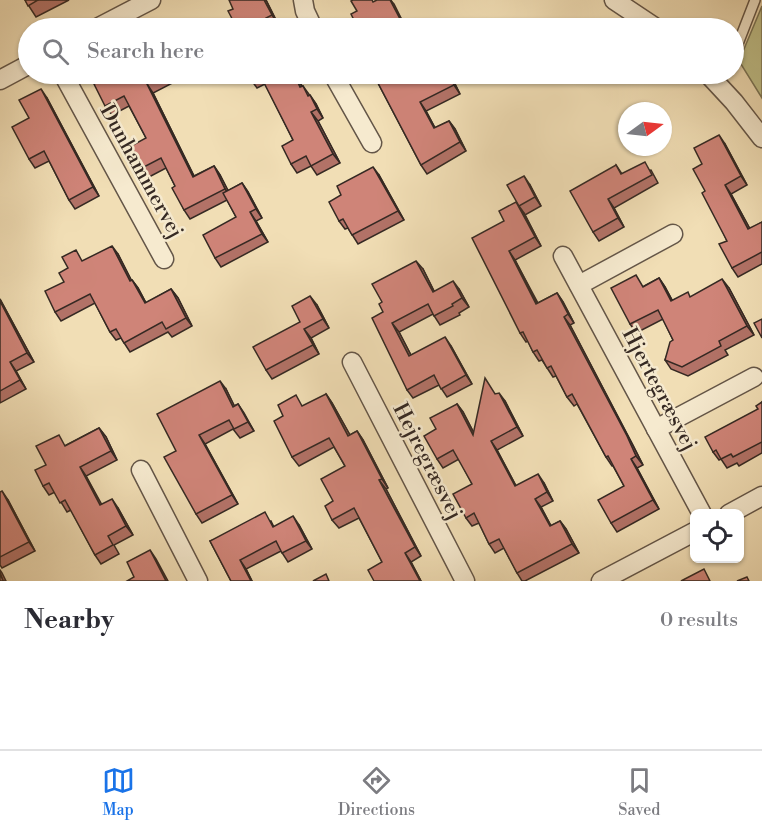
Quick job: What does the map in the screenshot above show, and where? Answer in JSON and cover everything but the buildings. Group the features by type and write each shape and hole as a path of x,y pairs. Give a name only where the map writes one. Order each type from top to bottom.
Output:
{"street":[{"path":"108,18 120,7 151,0"},
{"path":"303,0 308,18"},
{"path":"614,0 642,18"},
{"path":"0,80 18,70"},
{"name":"Dunhammervej","path":"68,84 164,259"},
{"path":"339,84 372,143"},
{"path":"722,84 762,138"},
{"path":"579,285 673,234"},
{"name":"Hjertegræsvej","path":"563,256 700,509"},
{"name":"Hejregræsvej","path":"352,362 465,581"},
{"path":"656,429 754,377"},
{"path":"141,470 198,581"},
{"path":"737,509 762,496"},
{"path":"608,579 690,534"}],"lane":[{"path":"744,28 755,0"}],"green space":[{"path":"762,6 762,98 744,69 744,49"}]}
